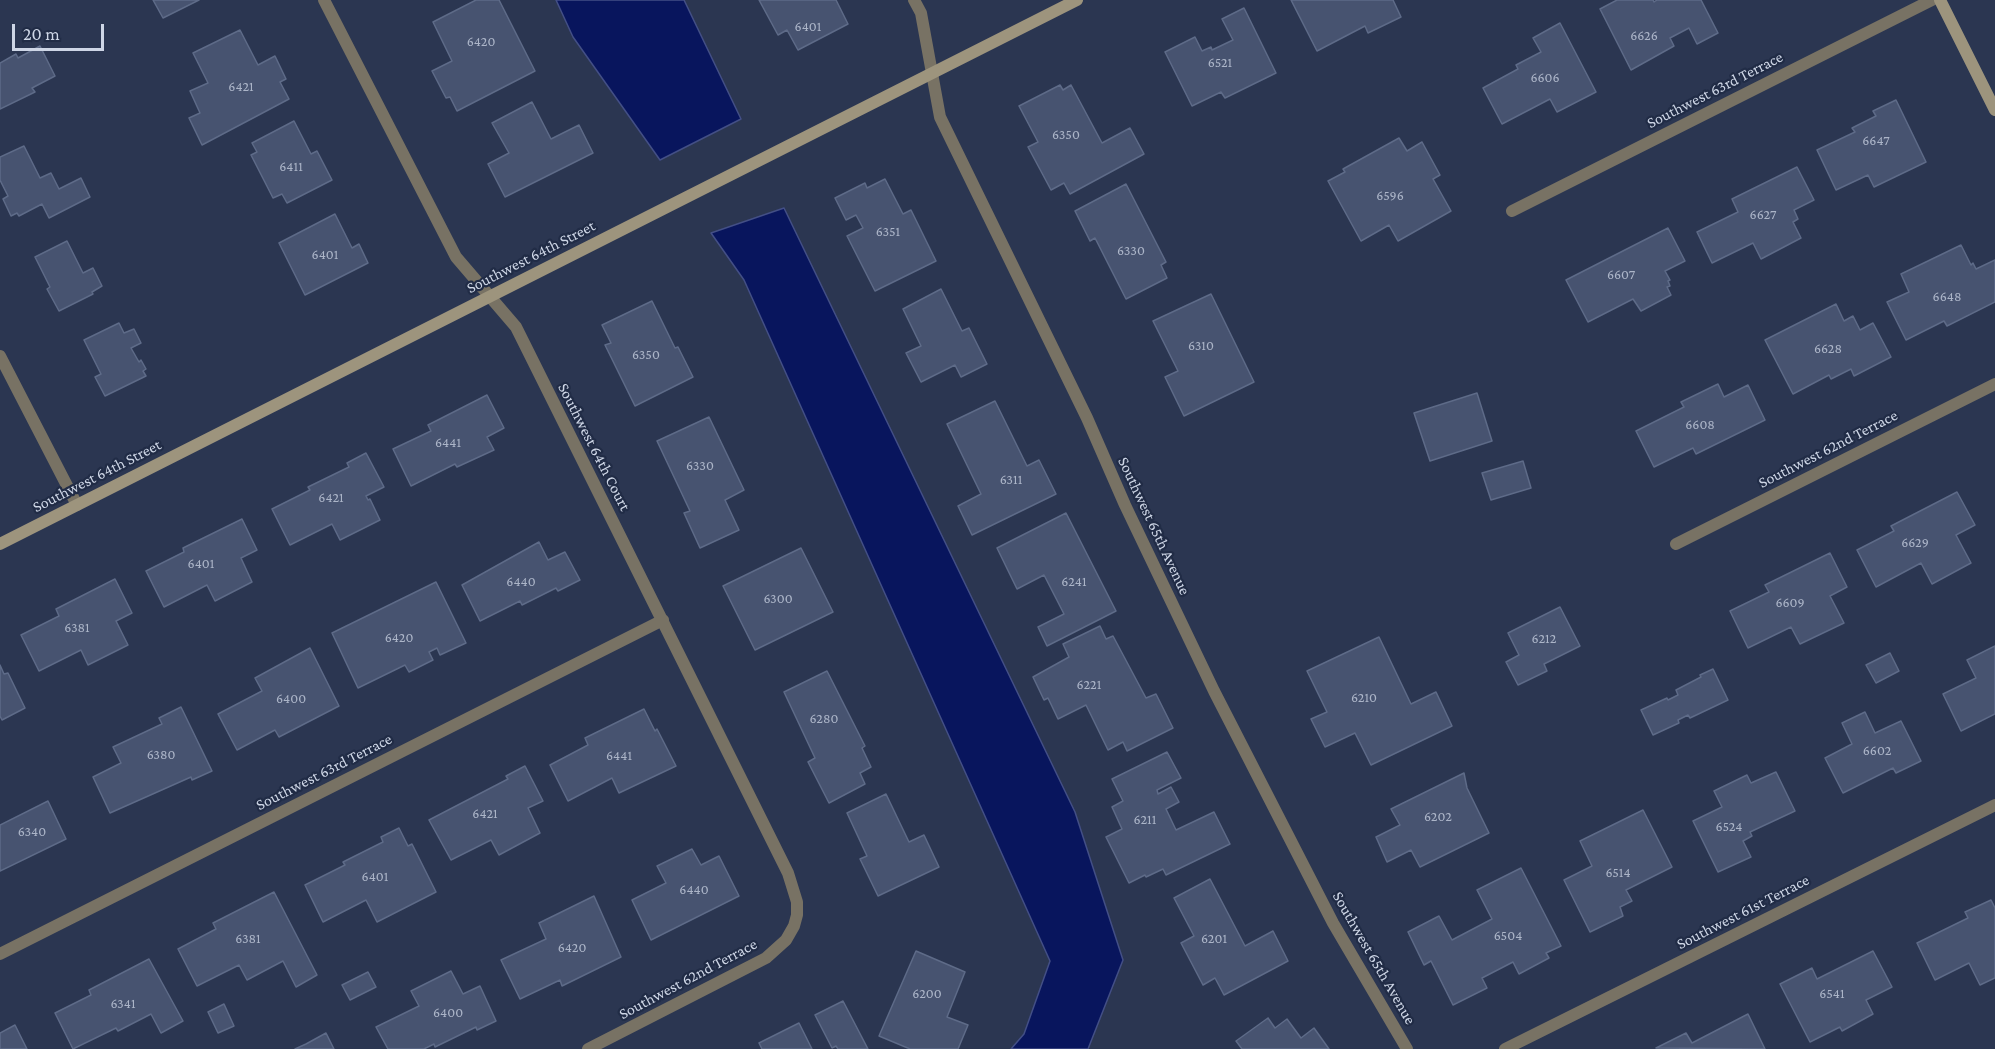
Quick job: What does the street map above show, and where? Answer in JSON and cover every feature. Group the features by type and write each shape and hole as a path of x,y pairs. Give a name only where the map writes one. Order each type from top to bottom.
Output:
{"street":[{"name":"Southwest 64th Court","path":"324,0 456,257 516,327 788,873 797,902 794,926"},
{"name":"Southwest 65th Avenue","path":"914,0 921,13 940,117 1087,418 1125,505 1214,691 1334,923 1407,1049"},
{"name":"Southwest 64th Street","path":"0,544 1077,0"},
{"name":"Southwest 63rd Terrace","path":"1512,211 1932,0"},
{"path":"1940,0 1995,110"},
{"path":"0,356 77,505"},
{"name":"Southwest 62nd Terrace","path":"1676,544 1995,384"},
{"name":"Southwest 63rd Terrace","path":"0,954 663,620"},
{"name":"Southwest 61st Terrace","path":"1506,1049 1995,805"},
{"name":"Southwest 62nd Terrace","path":"588,1049 766,958 786,940 794,926"}],"shaded area":[{"path":"556,0 684,0 741,119 660,160 573,37"},
{"path":"784,208 1075,812 1123,960 1088,1049 1011,1049 1024,1034 1050,961 744,280 711,233"}],"building":[{"path":"153,0 199,0 163,18"},
{"path":"476,0 499,0 535,71 457,111 450,97 446,98 432,71 452,61 433,22"},
{"path":"759,0 836,0 848,24 798,50 787,30 778,35"},
{"path":"1291,0 1393,0 1401,17 1368,33 1365,26 1317,51"},
{"path":"1617,0 1653,0 1654,2 1657,0 1701,0 1718,33 1697,44 1689,28 1670,38 1674,46 1631,70 1600,9"},
{"path":"1244,8 1276,73 1225,98 1221,92 1192,106 1165,52 1195,37 1202,51 1211,47 1212,50 1233,40 1222,19"},
{"path":"1560,23 1596,92 1557,112 1550,99 1502,124 1483,88 1518,69 1516,65 1541,52 1533,38"},
{"path":"240,30 258,65 275,56 286,79 280,82 289,99 202,145 189,118 200,113 190,91 208,83 193,53"},
{"path":"40,46 55,76 32,88 35,92 0,109 0,63 16,54 18,58"},
{"path":"1060,85 1063,90 1071,85 1102,143 1130,128 1144,154 1070,194 1064,183 1051,190 1028,147 1038,142 1019,106"},
{"path":"1896,100 1926,162 1874,187 1868,175 1836,190 1817,150 1855,132 1852,128 1876,116 1873,111"},
{"path":"532,102 551,139 579,125 593,153 505,197 488,164 509,153 492,123"},
{"path":"294,121 311,154 317,151 332,180 287,203 282,194 273,198 251,155 257,152 252,143"},
{"path":"1399,138 1407,151 1422,142 1440,175 1433,179 1451,211 1398,241 1389,225 1361,241 1328,181 1345,172 1343,169"},
{"path":"24,146 40,178 51,173 59,189 81,178 90,197 49,218 42,204 19,216 17,213 11,216 3,199 8,196 0,180 0,157"},
{"path":"1797,167 1814,200 1794,210 1798,219 1793,222 1801,238 1761,259 1753,243 1712,263 1697,232 1738,212 1732,199"},
{"path":"885,179 903,214 911,210 936,261 875,291 847,236 863,228 856,215 846,220 835,198 865,183 867,188"},
{"path":"1126,184 1166,262 1161,265 1167,278 1126,299 1095,238 1090,241 1075,211"},
{"path":"335,214 352,248 359,244 368,263 305,295 279,243"},
{"path":"1668,228 1685,261 1665,271 1670,280 1668,281 1670,286 1667,287 1671,295 1641,311 1633,299 1588,322 1566,280"},
{"path":"67,241 83,273 93,268 102,286 92,292 93,294 59,311 47,289 50,287 35,257"},
{"path":"1961,245 1971,265 1973,263 1976,269 1995,260 1995,302 1947,326 1944,321 1906,340 1887,302 1909,292 1901,274"},
{"path":"941,289 962,331 969,328 987,364 961,377 955,365 921,382 906,353 921,346 903,309"},
{"path":"1211,294 1254,382 1184,416 1165,377 1178,371 1153,321"},
{"path":"652,301 675,348 678,347 693,377 635,406 605,345 611,343 602,325"},
{"path":"1836,304 1844,321 1853,316 1860,330 1873,323 1891,357 1854,376 1851,369 1831,379 1829,375 1793,394 1765,340"},
{"path":"119,323 124,333 134,329 141,343 131,348 146,369 143,371 146,376 105,396 95,377 101,374 84,340"},
{"path":"1718,384 1724,397 1748,385 1765,420 1696,454 1693,448 1654,467 1636,431 1684,407 1681,402"},
{"path":"1477,393 1492,441 1430,461 1414,413"},
{"path":"487,395 504,428 487,437 494,450 457,467 455,464 411,486 393,449 431,431 428,425"},
{"path":"995,401 1027,466 1039,460 1056,494 972,535 958,506 981,494 947,424"},
{"path":"709,417 744,490 725,500 739,530 700,548 684,513 690,511 657,441"},
{"path":"366,453 384,487 366,496 368,500 370,499 380,520 340,540 332,524 290,545 272,509 310,490 308,487 349,467 347,463"},
{"path":"1523,461 1531,488 1491,500 1482,473"},
{"path":"1957,492 1975,525 1956,535 1971,563 1932,584 1921,563 1876,587 1857,550 1894,531 1891,526"},
{"path":"1066,513 1116,611 1047,646 1038,627 1064,614 1044,575 1017,589 997,548"},
{"path":"242,519 257,550 241,558 252,582 215,601 207,585 164,607 146,571 184,552 183,548"},
{"path":"539,542 548,560 565,552 580,580 558,591 556,588 522,605 520,601 480,621 462,585"},
{"path":"801,548 833,612 755,650 723,586"},
{"path":"1830,553 1847,587 1830,596 1844,623 1800,644 1791,627 1748,648 1730,611 1769,592 1765,585"},
{"path":"115,579 132,613 116,621 128,645 88,665 81,650 39,671 21,635 59,616 56,609"},
{"path":"436,582 466,643 440,655 437,648 429,652 433,660 409,672 405,665 358,688 332,633"},
{"path":"1560,607 1580,646 1544,664 1547,671 1518,685 1506,662 1519,655 1508,633"},
{"path":"1100,626 1106,639 1113,636 1146,698 1156,694 1173,728 1127,751 1123,742 1108,750 1086,705 1058,719 1048,698 1044,700 1033,677 1069,657 1063,644"},
{"path":"1379,637 1411,704 1436,692 1452,726 1371,765 1355,733 1325,747 1311,719 1327,712 1307,671"},
{"path":"1995,646 1995,714 1961,731 1943,694 1976,678 1967,660"},
{"path":"310,648 339,706 279,737 275,730 237,750 218,714 262,691 255,678"},
{"path":"1890,653 1899,671 1876,683 1866,665"},
{"path":"0,665 4,674 8,673 25,708 2,720 0,716"},
{"path":"1713,669 1728,700 1690,718 1688,715 1678,720 1679,723 1653,735 1641,710 1678,695 1676,690"},
{"path":"827,671 865,746 862,748 871,767 860,773 865,784 829,803 808,762 815,758 784,692"},
{"path":"181,707 212,771 192,780 191,777 110,813 93,777 121,763 113,747 162,724 159,718"},
{"path":"644,709 676,766 619,793 612,778 568,801 550,765 588,745 585,738"},
{"path":"1865,712 1875,733 1901,721 1921,761 1896,773 1893,768 1843,793 1825,758 1852,744 1842,723"},
{"path":"1167,752 1181,778 1157,790 1158,794 1171,787 1179,802 1166,809 1176,830 1214,812 1230,844 1166,875 1163,869 1129,883 1106,837 1122,829 1112,807 1123,801 1112,779"},
{"path":"525,766 543,801 528,808 540,833 499,855 491,840 451,860 429,820 508,779 506,776"},
{"path":"1776,772 1795,811 1750,832 1752,836 1743,841 1751,857 1718,872 1693,821 1722,807 1714,791 1747,775 1751,783"},
{"path":"1464,773 1467,788 1489,833 1420,867 1411,850 1387,862 1376,837 1400,825 1391,809"},
{"path":"886,794 909,842 924,835 939,867 878,896 860,859 867,856 847,813"},
{"path":"48,801 66,839 0,871 0,825"},
{"path":"1643,810 1672,867 1626,890 1632,901 1620,907 1623,916 1590,932 1564,880 1592,866 1580,841"},
{"path":"399,828 408,846 412,844 436,892 377,922 366,900 323,922 305,885 383,842 381,837"},
{"path":"692,849 701,865 719,856 739,896 651,940 632,900 666,883 657,866"},
{"path":"1521,868 1561,946 1546,953 1549,958 1519,974 1513,962 1482,978 1487,988 1453,1005 1431,961 1424,965 1408,932 1439,916 1452,940 1492,919 1477,890"},
{"path":"1210,879 1245,946 1273,931 1288,961 1224,995 1215,978 1203,985 1181,943 1194,936 1174,898"},
{"path":"274,892 317,975 296,987 283,961 247,980 239,965 197,986 178,949 216,929 213,923"},
{"path":"594,896 621,957 562,986 560,980 520,999 501,960 546,939 539,923"},
{"path":"1991,900 1995,908 1995,978 1980,985 1969,963 1935,980 1917,943 1968,918 1965,912"},
{"path":"916,951 965,972 947,1017 968,1025 958,1049 910,1049 879,1036"},
{"path":"1873,951 1892,987 1866,1000 1873,1014 1842,1031 1840,1027 1810,1042 1780,984 1812,968 1817,979"},
{"path":"149,959 183,1021 161,1033 151,1014 118,1031 116,1028 73,1049 55,1013 91,995 89,990"},
{"path":"451,971 463,994 480,986 496,1021 477,1030 476,1027 435,1047 434,1044 424,1049 388,1049 376,1027 419,1006 411,991"},
{"path":"368,972 376,987 350,1000 342,985"},
{"path":"843,1001 868,1049 838,1049 836,1046 832,1048 815,1015"},
{"path":"224,1004 234,1026 218,1033 208,1012"},
{"path":"1748,1014 1765,1049 1656,1048 1686,1033 1692,1043"},
{"path":"1268,1018 1275,1028 1287,1019 1301,1038 1314,1028 1329,1049 1242,1049 1236,1041"},
{"path":"799,1023 812,1049 762,1049 759,1043"},
{"path":"15,1025 27,1049 0,1049 0,1033"},
{"path":"326,1033 334,1049 295,1049 306,1044"}]}
